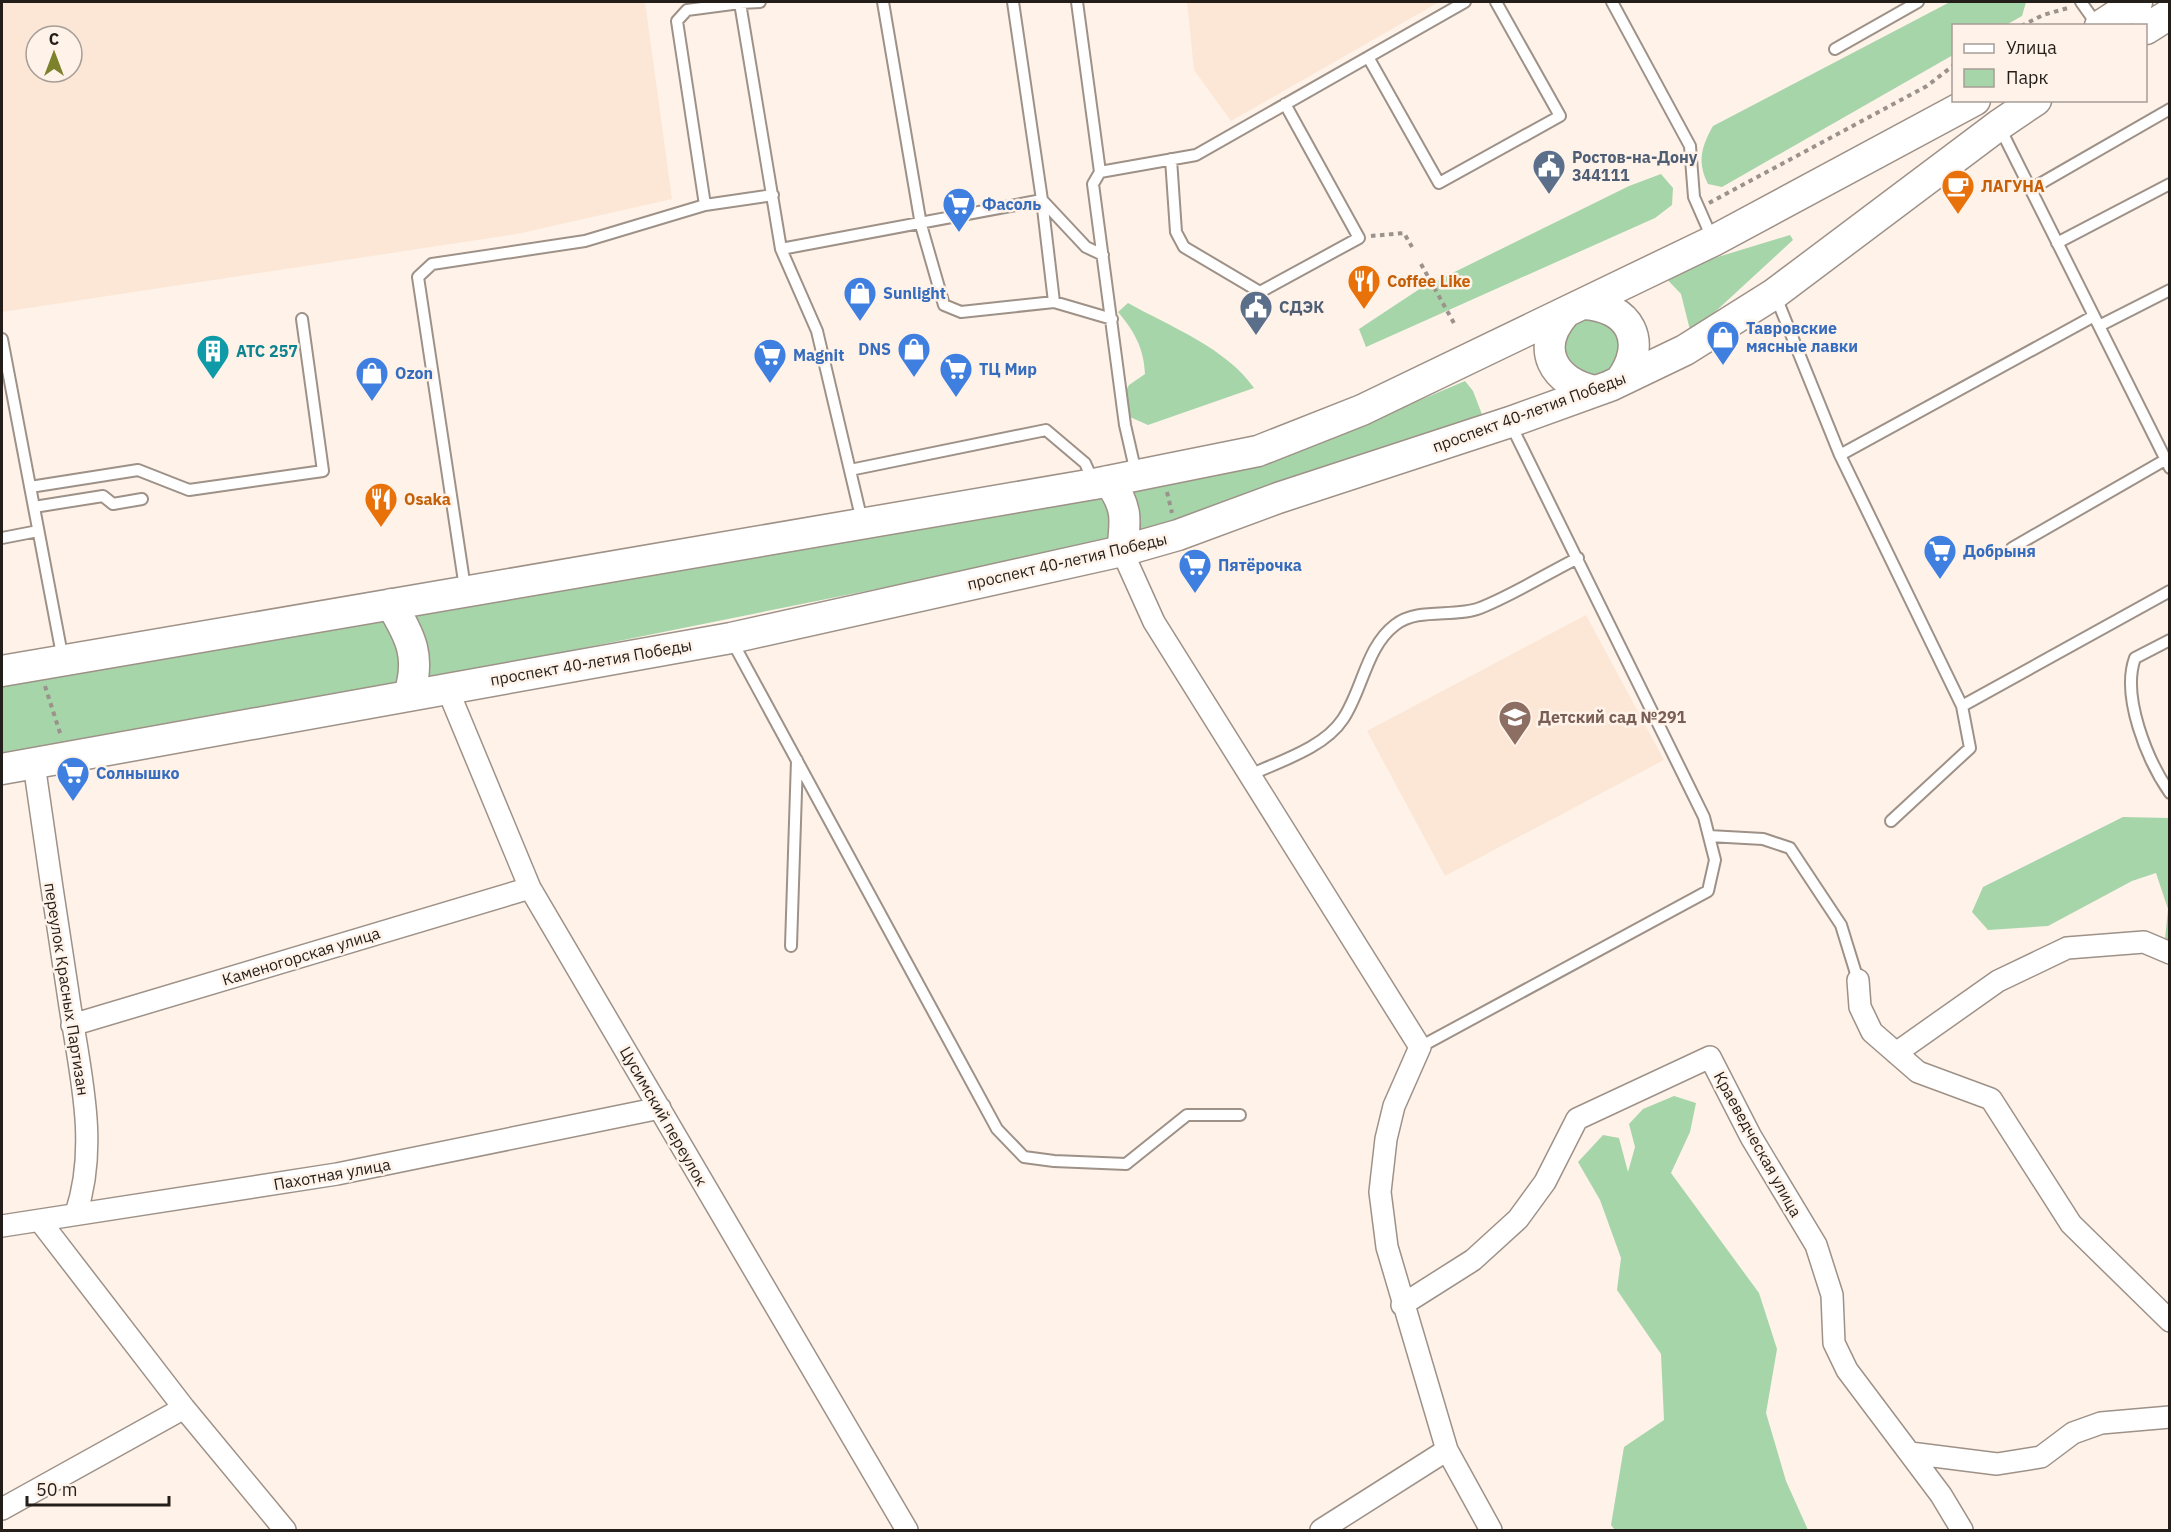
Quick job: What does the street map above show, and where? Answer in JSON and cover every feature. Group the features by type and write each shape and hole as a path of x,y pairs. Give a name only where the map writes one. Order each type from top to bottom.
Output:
{"main road":[{"path":"2090,14 2137,2"},
{"path":"2147,28 2169,14"},
{"path":"2,671 862,524 1258,452 1362,411 1713,241 1971,102"},
{"name":"проспект 40-летия Победы","path":"2,769 68,759 447,688 731,638 1122,551 1178,535 1278,498 1510,422 1608,386 1684,350 1774,294 2033,102"},
{"path":"1608,308 1621,316 1630,328 1634,344 1633,358 1608,386 1572,385 1559,375 1552,363 1549,344 1552,331 1574,309 1608,308"},
{"path":"1122,551 1125,525 1121,496 1125,478"},
{"path":"391,604 405,626 413,650 416,673 409,695"}],"street":[{"path":"1122,551 1154,622 1420,1047 1394,1106 1386,1138 1380,1192 1387,1247 1402,1305 1424,1366 1432,1405 1447,1450 1491,1530"},
{"name":"Цусимский переулок","path":"447,688 530,888 907,1530"},
{"name":"переулок Красных Партизан","path":"34,764 84,1093 88,1160 84,1190 76,1213"},
{"name":"Каменогорская улица","path":"72,1025 530,888"},
{"path":"1896,1053 1998,981 2067,948 2145,942 2169,953"},
{"path":"1858,980 1860,1007 1872,1032 1918,1072 1991,1098 2071,1224 2169,1321"},
{"name":"Краеведческая улица","path":"1402,1305 1473,1260 1518,1220 1545,1182 1577,1119 1710,1057 1751,1137 1816,1245 1832,1295 1834,1342 1847,1370 1941,1495 1962,1530"},
{"name":"Пахотная улица","path":"2,1226 337,1174 660,1108"},
{"path":"40,1221 184,1408 285,1530"},
{"path":"2,1509 184,1408"},
{"path":"1910,1453 1997,1464 2041,1457 2073,1433 2101,1424 2169,1417"},
{"path":"1320,1530 1447,1450"}],"lane":[{"path":"705,206 677,21 687,10 759,2"},
{"path":"883,2 921,225 944,305 961,312 1054,302 1112,319"},
{"path":"1013,2 1054,302"},
{"path":"850,470 1046,430 1085,463 1125,478 1125,425 1093,184 1100,172 1077,2"},
{"path":"1100,172 1196,155 1465,2"},
{"path":"1368,57 1438,183 1560,116 1496,2"},
{"path":"1612,2 1690,146 1694,197 1713,241"},
{"path":"1835,49 1918,2"},
{"path":"740,3 781,249 817,331 862,524"},
{"path":"1171,159 1176,231 1184,247 1260,292 1359,238 1285,104"},
{"path":"2031,189 2169,109"},
{"path":"1999,125 2167,464 2012,548"},
{"path":"2057,243 2169,184"},
{"path":"465,592 417,277 432,264 585,241 705,206 773,195"},
{"path":"781,249 921,225 1041,200"},
{"path":"1041,200 1086,247 1103,255"},
{"path":"1840,455 2097,321 2169,290"},
{"path":"1774,294 1840,455 1962,706 1970,748 1891,821"},
{"path":"30,487 138,470 189,490 323,471 302,319"},
{"path":"2,339 38,531 51,663"},
{"path":"1420,1047 1708,891 1715,860 1704,817 1510,422"},
{"path":"34,507 104,496 113,504 142,499"},
{"path":"2,538 38,531"},
{"path":"1250,776 1323,740 1342,721 1360,687 1376,643 1397,623 1421,615 1478,609 1578,558"},
{"path":"1962,706 2169,591"},
{"path":"731,638 997,1129 1024,1157 1054,1161 1126,1164 1187,1115 1240,1115"},
{"path":"2169,640 2135,658 2130,672 2137,719 2159,777 2169,793"},
{"path":"791,946 797,760"},
{"path":"1709,836 1763,839 1790,848 1841,925 1858,980"}],"path":[{"path":"2025,24 2043,15 2090,14"},
{"path":"1699,208 1927,86 1952,66"},
{"path":"1359,238 1404,233 1412,247"},
{"path":"1421,264 1455,325"},
{"path":"1125,478 1178,535"},
{"path":"51,663 68,759"}],"shaded area":[{"path":"3,2 645,2 672,199 517,234 2,312"},
{"path":"1187,2 1439,2 1231,121 1194,70"},
{"name":"Детский сад №291","path":"1586,615 1664,760 1445,876 1367,731"}],"green space":[{"path":"1950,2 2026,2 2022,16 2008,24 1952,24 1952,56 1722,187 1708,184 1702,169 1703,148 1713,126"},
{"path":"1661,174 1673,188 1672,205 1655,218 1366,347 1359,329 1418,290 1629,186"},
{"path":"1790,235 1793,240 1691,334 1681,294 1662,274"},
{"path":"1128,303 1213,350 1229,361 1254,388 1148,425 1130,417 1122,398 1129,385 1145,374 1143,356 1137,340 1118,312"},
{"path":"1599,313 1627,342 1611,378 1571,377 1557,338 1565,324"},
{"path":"1465,381 1473,391 1483,417 1132,534 1125,488 1366,423"},
{"path":"1089,496 1100,498 1108,509 1111,536 1100,544 425,680 416,616"},
{"path":"380,621 393,624 400,636 402,685 2,753 2,685"},
{"path":"2123,817 2169,818 2169,951 2164,950 2168,909 2156,873 2132,881 2048,926 1988,930 1972,912 1983,887"},
{"path":"1674,1096 1696,1103 1690,1132 1671,1173 1759,1293 1777,1349 1766,1413 1786,1481 1808,1530 1615,1530 1611,1525 1624,1447 1664,1420 1661,1354 1617,1290 1621,1258 1600,1200 1578,1162 1603,1135 1619,1138 1628,1172 1635,1147 1629,1124 1643,1109"}],"place":[{"name":"Ростов-на-Дону 344111","path":"1549,195"},
{"name":"ЛАГУНА","path":"1958,215"},
{"name":"Фасоль","path":"959,233"},
{"name":"Coffee Like","path":"1364,310"},
{"name":"Sunlight","path":"860,322"},
{"name":"СДЭК","path":"1256,336"},
{"name":"Тавровские мясные лавки","path":"1723,366"},
{"name":"DNS","path":"914,378"},
{"name":"АТС 257","path":"213,380"},
{"name":"Magnit","path":"770,384"},
{"name":"ТЦ Мир","path":"956,398"},
{"name":"Ozon","path":"372,402"},
{"name":"Osaka","path":"381,528"},
{"name":"Добрыня","path":"1940,580"},
{"name":"Пятёрочка","path":"1195,594"},
{"name":"Детский сад №291","path":"1515,746"},
{"name":"Солнышко","path":"73,802"}]}
